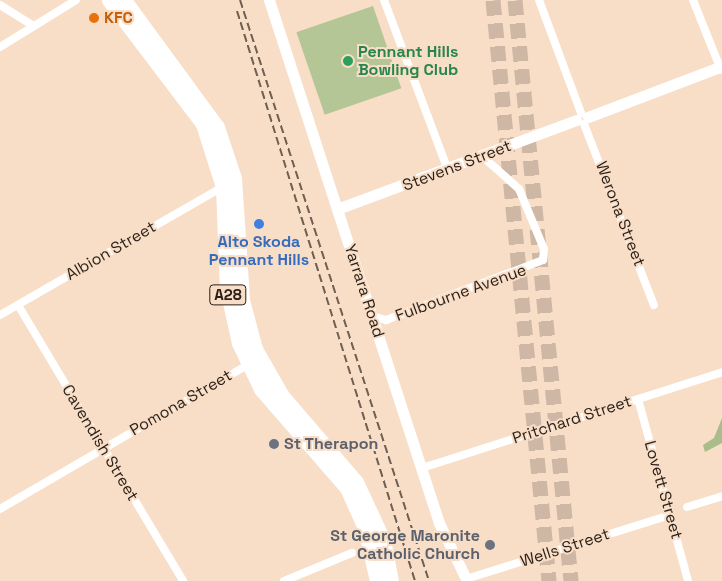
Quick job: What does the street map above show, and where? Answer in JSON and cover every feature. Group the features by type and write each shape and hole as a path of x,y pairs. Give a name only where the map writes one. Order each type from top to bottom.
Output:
{"highway":[{"name":"A28","path":"109,0 203,124 223,187 227,289 253,361 273,404 324,456 346,488 365,528 377,581"},
{"name":"A28","path":"124,0 198,98 225,146 235,187 242,300 253,361 356,482 383,540 391,581"}],"main road":[{"name":"Yarrara Road","path":"269,0 439,523 464,580"},
{"name":"Stevens Street","path":"337,209 448,170 582,118 721,68"}],"street":[{"path":"0,47 76,0"},
{"path":"384,0 448,170"},
{"name":"Werona Street","path":"539,0 654,305"},
{"path":"693,0 721,68"},
{"path":"0,5 34,26"},
{"name":"Fulbourne Avenue","path":"372,316 386,320 543,260 544,249 519,189 482,156"},
{"name":"Albion Street","path":"0,316 223,187"},
{"name":"Cavendish Street","path":"18,305 183,581"},
{"name":"Pomona Street","path":"0,509 253,361"},
{"name":"Pritchard Street","path":"422,468 722,372"},
{"name":"Lovett Street","path":"638,399 688,581"},
{"path":"687,507 722,496"},
{"name":"Wells Street","path":"464,580 670,515"},
{"path":"284,581 352,553"}],"green space":[{"name":"Pennant Hills Bowling Club","path":"373,6 401,88 325,115 296,32"},
{"path":"722,418 722,443 705,452 703,445 714,438"}],"tunnel":[{"path":"493,0 549,581"},
{"path":"515,0 571,581"}],"railway":[{"path":"240,0 429,581"},
{"path":"237,11 415,581"}],"place":[{"name":"KFC","path":"94,18"},
{"name":"Pennant Hills Bowling Club","path":"348,61"},
{"name":"Alto Skoda Pennant Hills","path":"259,224"},
{"name":"St Therapon","path":"274,444"},
{"name":"St George Maronite Catholic Church","path":"490,545"}]}
